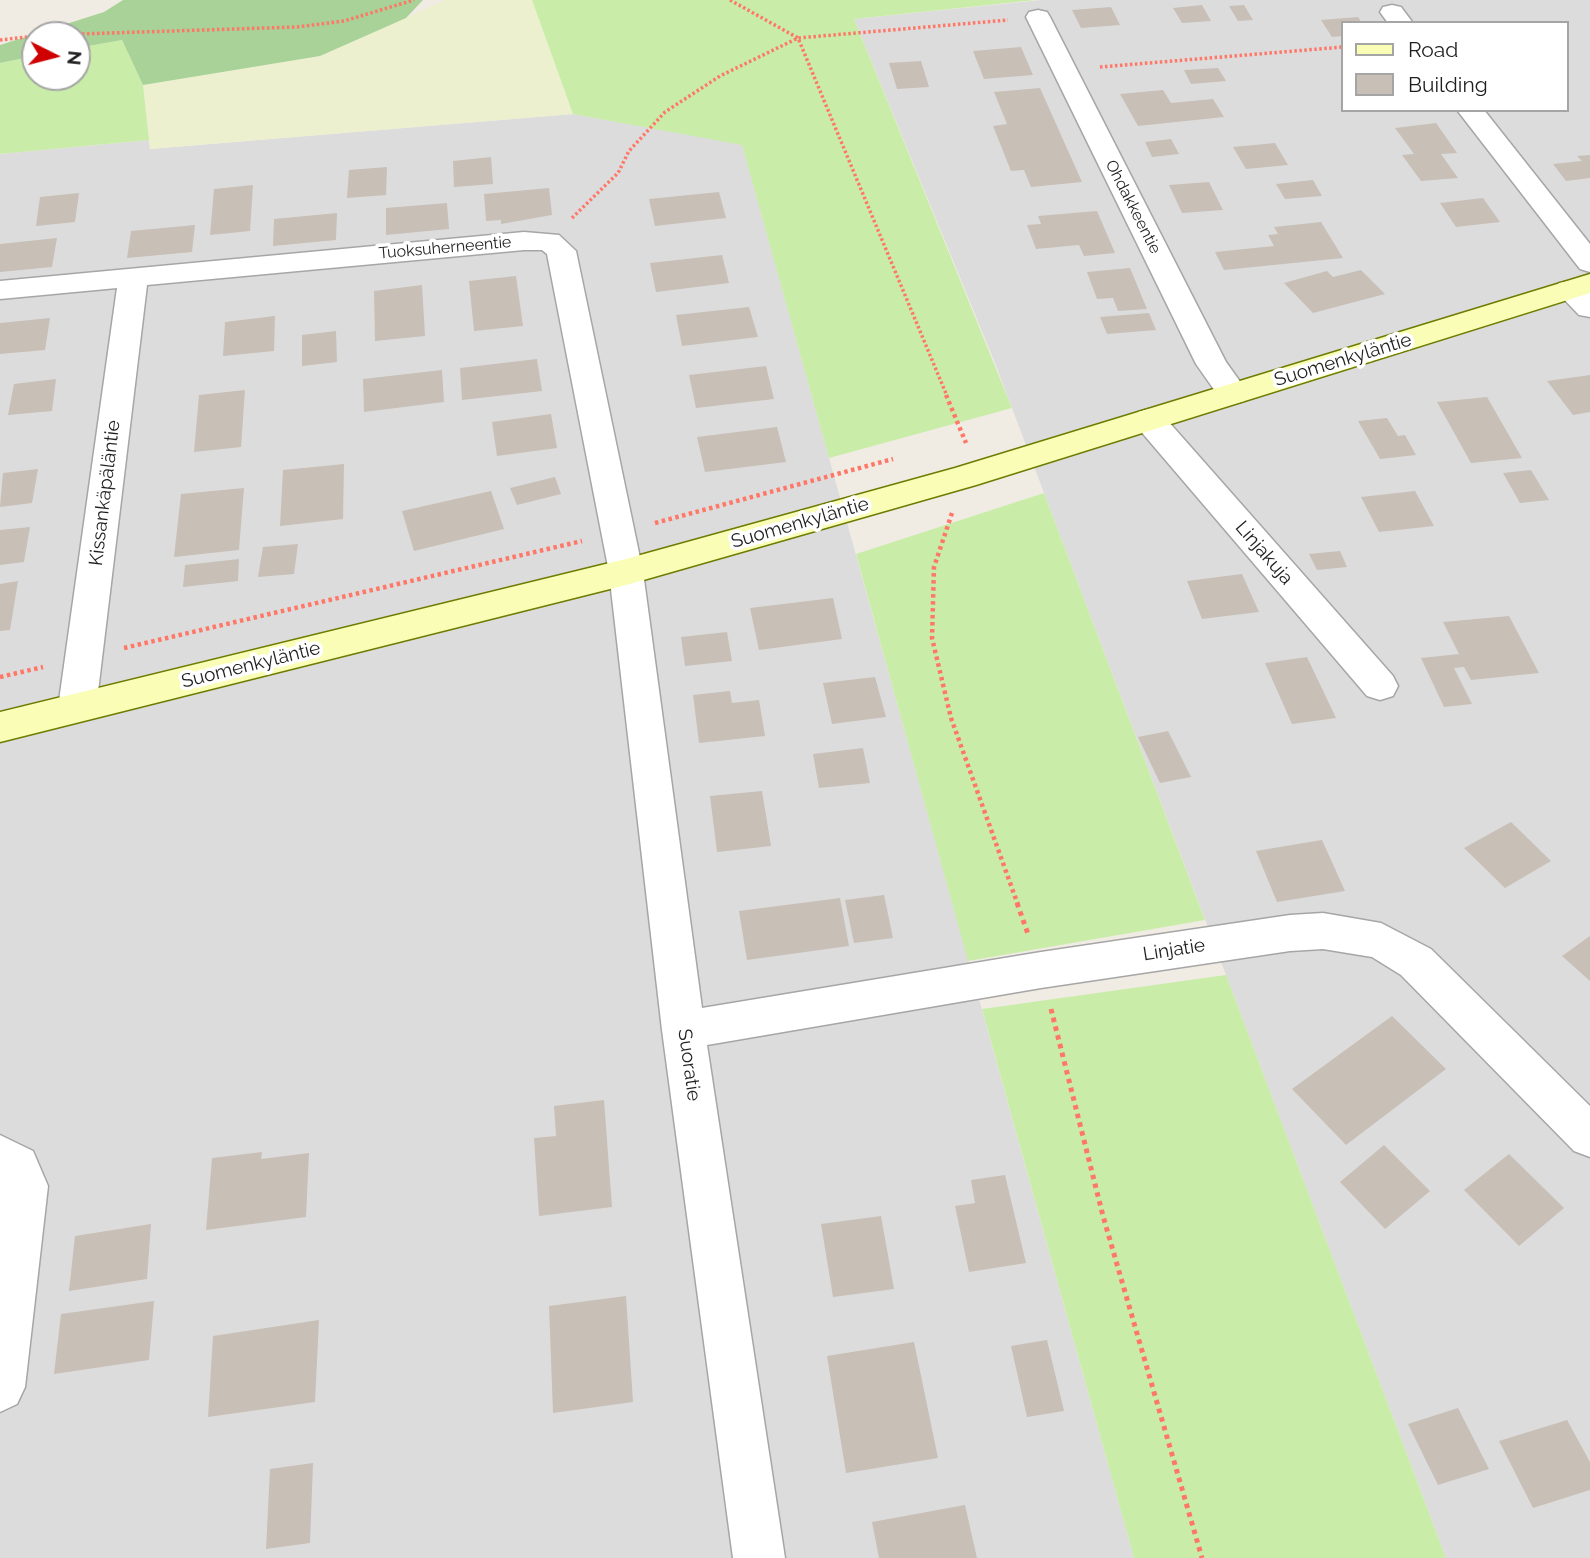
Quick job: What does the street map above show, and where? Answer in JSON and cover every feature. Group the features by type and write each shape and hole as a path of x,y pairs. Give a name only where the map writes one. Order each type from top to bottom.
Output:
{"street":[{"name":"Ohdakkeentie","path":"1038,17 1212,364 1233,394"},
{"path":"1472,112 1590,263"},
{"name":"Tuoksuherneentie","path":"0,290 549,241"},
{"path":"549,241 561,251 623,552"},
{"name":"Kissankäpäläntie","path":"77,708 132,278"},
{"name":"Suomenkyläntie","path":"0,727 77,708 623,552 964,477 1233,394 1583,294"},
{"name":"Linjakuja","path":"1149,420 1380,686"},
{"name":"Suoratie","path":"623,552 684,1030 759,1558"},
{"name":"Linjatie","path":"684,1030 1041,970 1290,933 1323,931 1381,941 1416,962 1590,1136"},
{"path":"0,1156 17,1166 25,1186 0,1387"}],"path":[{"path":"91,34 297,27 344,21 414,0"},
{"path":"730,0 798,37 966,440 953,443"},
{"path":"549,241 618,173 629,151 665,112 720,76 798,37 1038,17"},
{"path":"0,40 21,38"},
{"path":"1064,69 1342,47"},
{"path":"0,677 83,658 623,552 901,457"}],"shaded area":[{"path":"1042,0 1590,0 1590,1558 1446,1558 995,363 854,19"},
{"path":"573,114 742,144 1134,1558 0,1558 0,154 149,140 150,149"}],"green space":[{"path":"123,0 423,0 406,18 320,56 143,85 122,40 91,46 91,21 76,21 104,12"},
{"path":"445,0 532,0 573,114 150,149 143,85 320,56"},
{"path":"532,0 1036,0 854,19 1012,408 829,458 742,145 573,114"},
{"path":"21,38 21,59 0,63 0,45"},
{"path":"122,40 143,85 149,140 0,154 0,63 21,59 21,91 91,91 91,46"},
{"path":"1044,493 1205,920 968,961 856,554"},
{"path":"1226,975 1446,1558 1134,1558 982,1009"}],"building":[{"path":"1202,5 1211,21 1182,23 1173,8"},
{"path":"1244,5 1253,20 1238,21 1229,6"},
{"path":"1111,7 1120,25 1081,28 1072,10"},
{"path":"1358,17 1361,21 1342,21 1342,36 1332,37 1321,20"},
{"path":"1021,47 1033,75 984,79 973,51"},
{"path":"921,61 929,87 897,89 889,63"},
{"path":"1218,68 1226,81 1191,84 1184,70"},
{"path":"1040,88 1082,182 1031,187 1024,170 1011,171 993,126 1007,124 994,92"},
{"path":"1163,90 1171,103 1213,99 1224,117 1138,126 1120,94"},
{"path":"1436,123 1457,153 1441,154 1458,178 1421,181 1402,155 1414,154 1395,128"},
{"path":"1171,139 1179,154 1152,157 1145,142"},
{"path":"1275,143 1288,165 1246,169 1233,147"},
{"path":"1590,155 1590,178 1566,181 1553,164 1582,161 1577,156"},
{"path":"491,157 493,184 454,187 453,161"},
{"path":"387,167 386,195 347,198 349,170"},
{"path":"1313,180 1322,196 1285,199 1276,184"},
{"path":"1209,182 1223,210 1182,213 1169,185"},
{"path":"253,185 250,231 210,235 214,189"},
{"path":"549,188 552,215 501,224 501,220 486,221 484,194"},
{"path":"719,192 726,218 655,226 649,199"},
{"path":"79,193 75,222 36,226 40,197"},
{"path":"1483,198 1500,222 1456,227 1440,203"},
{"path":"447,203 449,229 386,235 386,208"},
{"path":"1097,211 1115,253 1084,256 1079,245 1036,249 1027,225 1041,224 1038,216"},
{"path":"337,213 336,240 273,246 274,219"},
{"path":"1321,222 1343,258 1224,270 1215,252 1274,246 1268,235 1278,234 1274,227"},
{"path":"195,225 192,252 127,258 131,231"},
{"path":"57,238 52,267 0,272 0,244"},
{"path":"722,255 729,283 656,292 650,263"},
{"path":"1130,268 1147,309 1118,311 1113,298 1097,299 1087,272"},
{"path":"1361,270 1385,294 1313,313 1284,283 1327,271 1333,277"},
{"path":"516,276 523,326 474,331 469,281"},
{"path":"422,285 425,336 375,341 374,291"},
{"path":"749,307 758,337 682,346 676,315"},
{"path":"1149,313 1156,330 1107,334 1100,317"},
{"path":"275,316 274,351 223,356 225,322"},
{"path":"50,318 45,350 0,354 0,323"},
{"path":"336,331 337,362 302,366 302,335"},
{"path":"537,359 542,391 462,400 460,368"},
{"path":"766,366 774,399 696,408 689,375"},
{"path":"442,370 444,402 364,412 363,379"},
{"path":"1590,375 1590,412 1573,415 1547,381"},
{"path":"56,379 52,411 8,415 14,384"},
{"path":"245,390 241,447 194,452 199,395"},
{"path":"1487,397 1522,458 1471,463 1437,402"},
{"path":"551,414 557,448 497,456 492,422"},
{"path":"1387,418 1398,436 1405,435 1416,455 1380,459 1358,421"},
{"path":"777,427 786,462 705,472 697,437"},
{"path":"344,464 343,519 280,526 283,470"},
{"path":"38,469 32,503 0,507 3,473"},
{"path":"1531,470 1549,500 1520,503 1503,473"},
{"path":"555,477 561,494 517,505 510,488"},
{"path":"244,488 239,550 174,557 181,494"},
{"path":"491,491 504,529 414,551 402,511"},
{"path":"1415,491 1434,526 1379,532 1361,497"},
{"path":"30,527 24,562 0,565 0,530"},
{"path":"298,544 294,574 258,577 263,547"},
{"path":"1340,551 1347,567 1317,570 1309,554"},
{"path":"239,559 238,581 183,587 185,565"},
{"path":"1242,574 1259,612 1202,619 1187,581"},
{"path":"18,581 10,630 0,631 0,584"},
{"path":"833,598 842,639 759,650 750,608"},
{"path":"1509,616 1539,673 1471,680 1464,667 1454,668 1472,704 1444,707 1421,658 1459,654 1443,622"},
{"path":"727,632 732,661 685,666 681,637"},
{"path":"1307,657 1336,718 1292,724 1265,663"},
{"path":"875,677 886,717 832,724 823,683"},
{"path":"730,691 732,703 759,700 765,736 699,743 693,695"},
{"path":"1168,731 1191,777 1160,783 1138,737"},
{"path":"863,748 870,783 819,788 813,754"},
{"path":"762,791 771,846 717,852 710,796"},
{"path":"1511,822 1551,861 1505,888 1464,848"},
{"path":"1322,840 1345,891 1277,902 1256,851"},
{"path":"884,895 893,938 854,943 845,900"},
{"path":"840,898 849,946 747,960 739,911"},
{"path":"1590,936 1590,981 1562,956"},
{"path":"1392,1016 1446,1069 1346,1145 1292,1089"},
{"path":"604,1100 612,1207 539,1216 534,1138 556,1136 554,1106"},
{"path":"1384,1145 1430,1191 1385,1229 1340,1182"},
{"path":"262,1152 261,1159 309,1153 306,1217 206,1230 212,1158"},
{"path":"1509,1154 1564,1208 1519,1246 1464,1190"},
{"path":"1005,1175 1026,1263 969,1272 955,1206 975,1203 971,1180"},
{"path":"881,1216 894,1289 833,1297 821,1224"},
{"path":"151,1224 147,1279 69,1291 75,1236"},
{"path":"626,1296 633,1402 553,1413 549,1306"},
{"path":"154,1301 149,1360 54,1374 61,1314"},
{"path":"319,1320 315,1402 208,1417 213,1336"},
{"path":"1047,1340 1064,1411 1027,1417 1011,1346"},
{"path":"914,1342 938,1458 846,1473 827,1356"},
{"path":"1458,1408 1489,1469 1438,1485 1408,1424"},
{"path":"1567,1420 1590,1462 1590,1490 1533,1508 1499,1441"},
{"path":"313,1463 310,1543 266,1549 270,1469"},
{"path":"965,1505 977,1558 879,1558 872,1522"}]}
